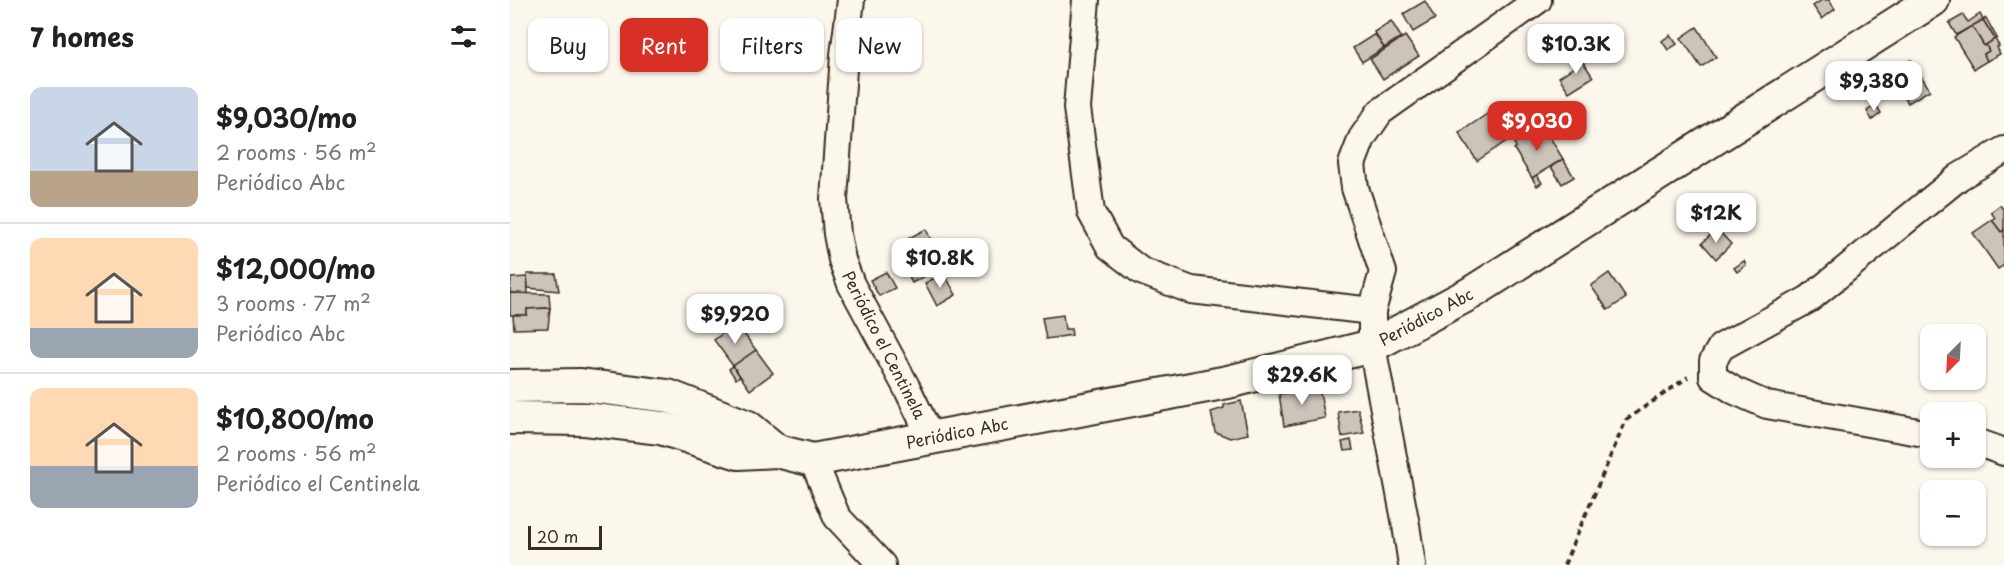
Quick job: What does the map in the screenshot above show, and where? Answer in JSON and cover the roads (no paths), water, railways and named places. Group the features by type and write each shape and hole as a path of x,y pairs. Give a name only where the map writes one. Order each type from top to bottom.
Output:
{"street":[{"name":"Periódico el Centinela","path":"851,0 844,54 834,199 837,234 842,260 851,284 931,438"},
{"path":"1086,0 1077,108 1091,212 1110,247 1141,271 1191,290 1372,311"},
{"path":"1412,565 1372,346 1372,311 1383,272 1355,188 1352,164 1362,138 1380,112 1539,0"},
{"name":"Periódico Abc","path":"777,452 813,460 1227,382 1372,346 1471,293 1933,0"},
{"path":"1920,432 1767,405 1735,391 1713,377 1713,361 1721,347 1809,299 1959,177 2004,150"},
{"path":"510,386 581,385 668,396 748,427 777,452"},
{"path":"510,418 585,419 661,428 739,453 777,452"},
{"path":"1986,446 2004,452"},
{"path":"813,460 837,517 882,565"}]}
